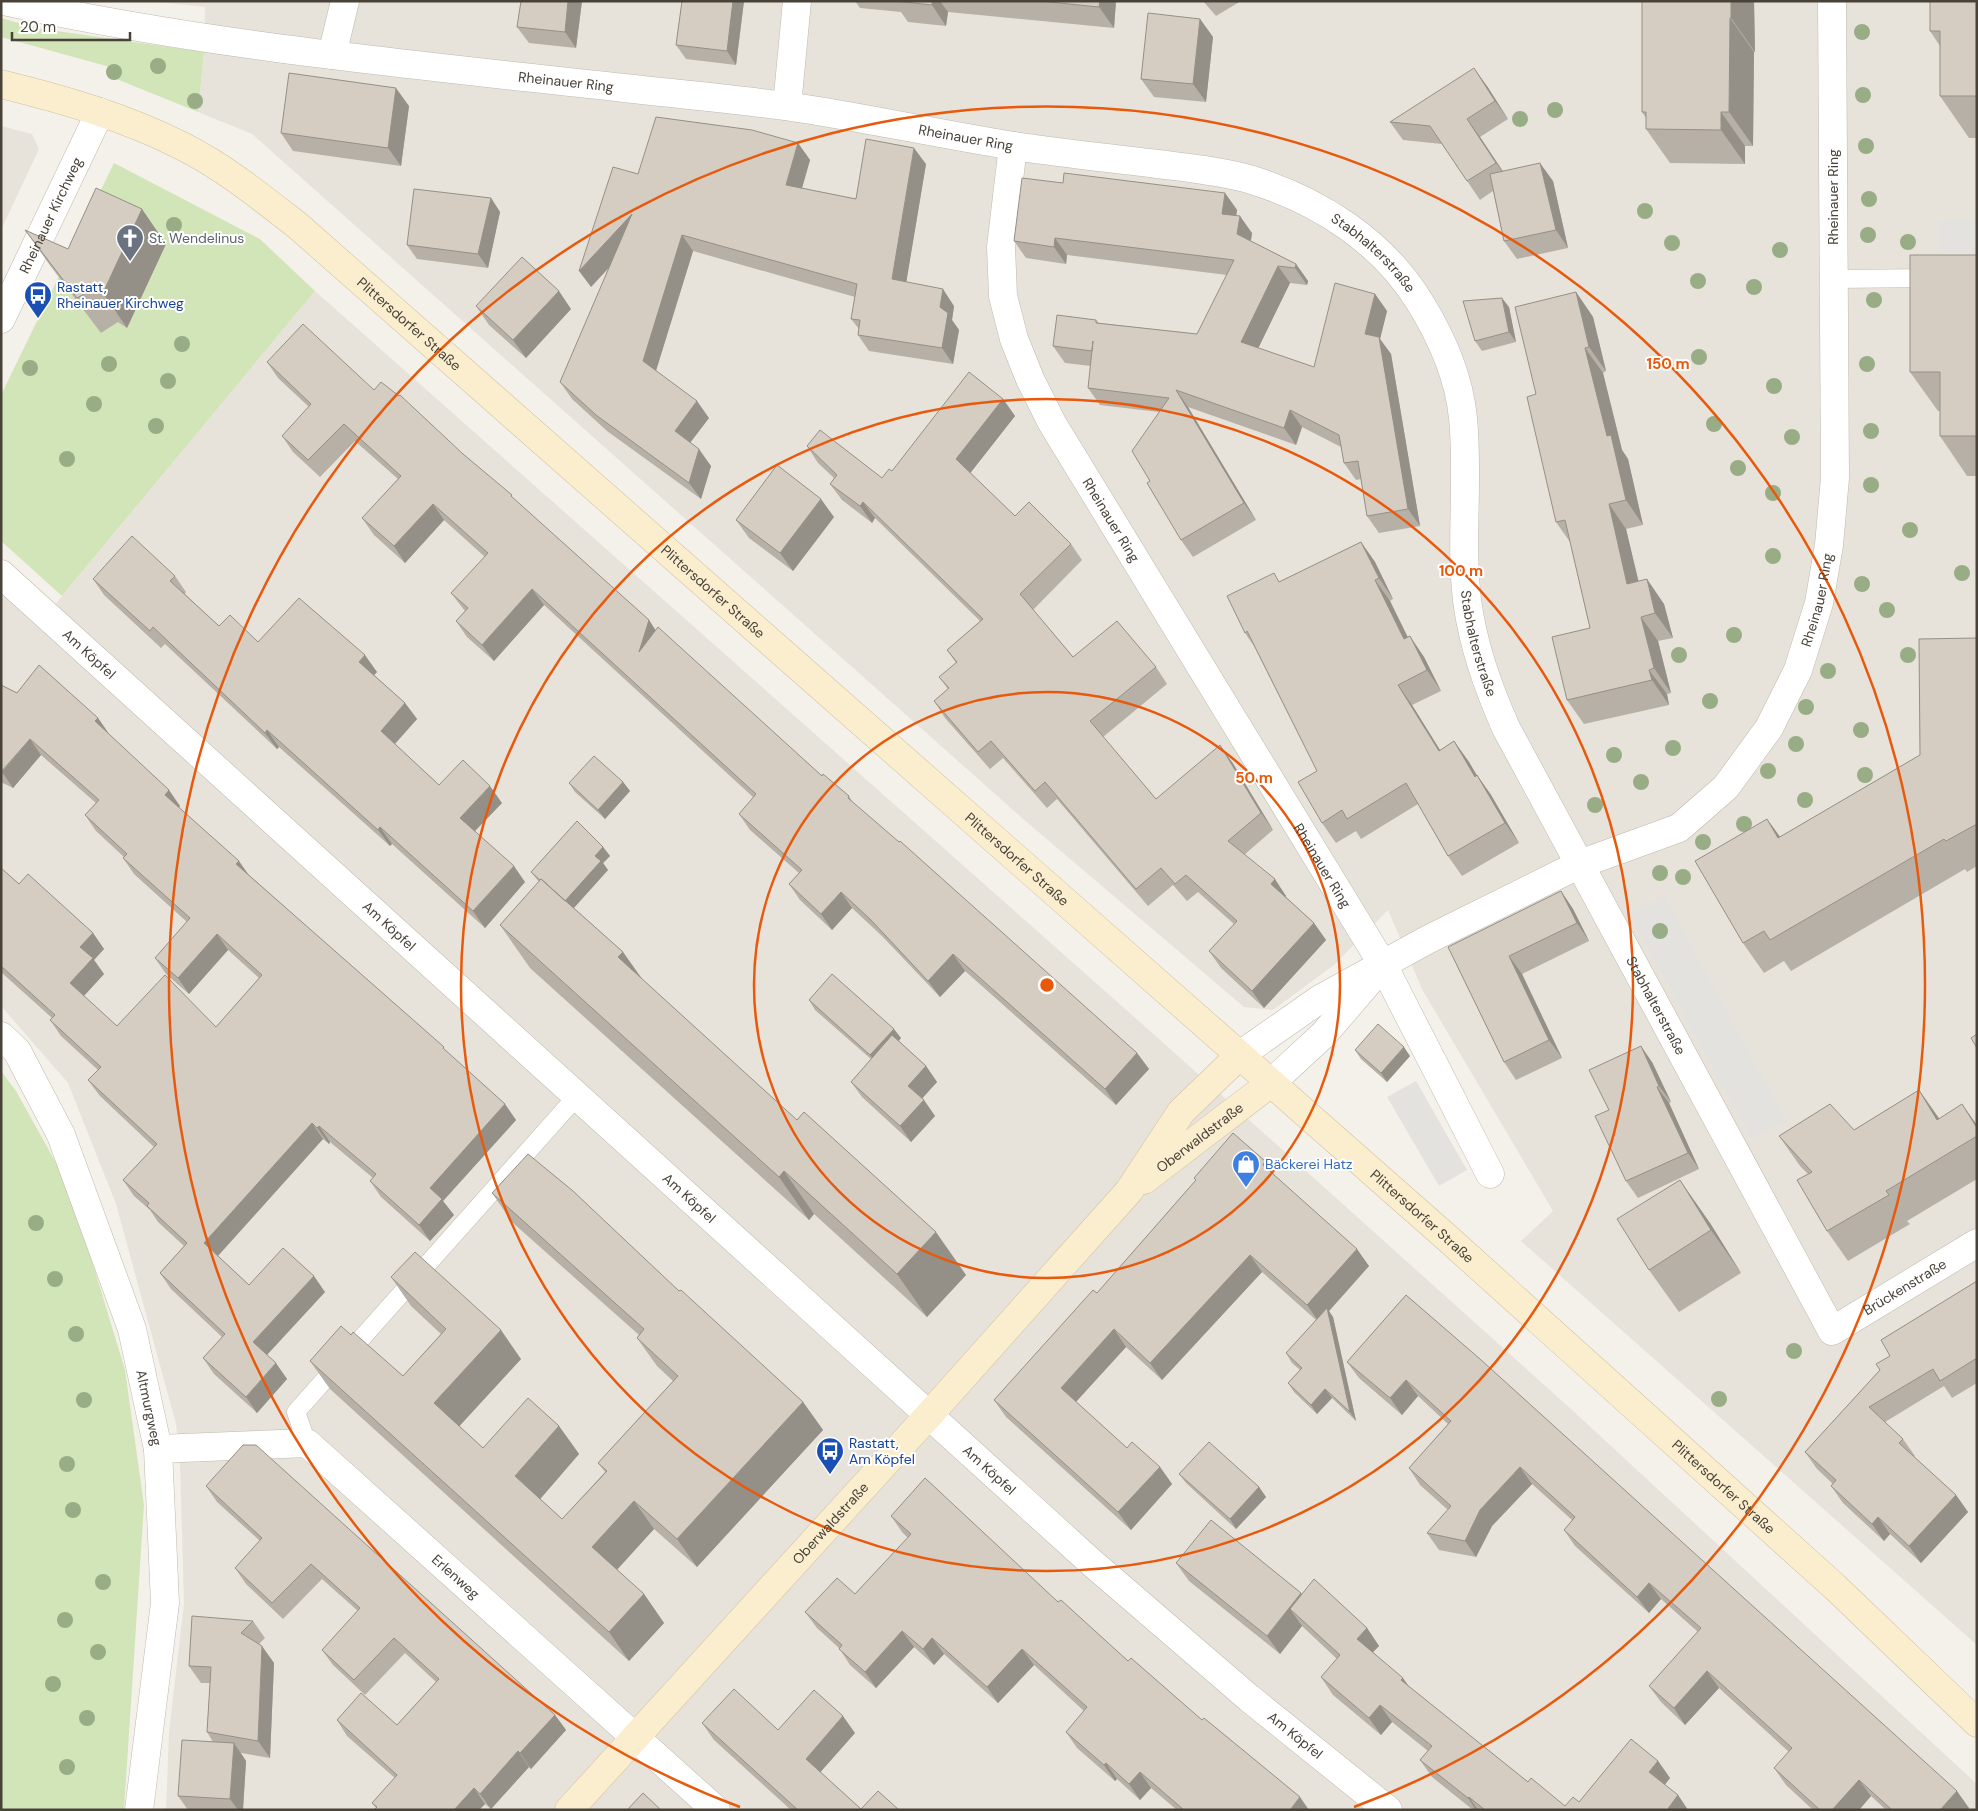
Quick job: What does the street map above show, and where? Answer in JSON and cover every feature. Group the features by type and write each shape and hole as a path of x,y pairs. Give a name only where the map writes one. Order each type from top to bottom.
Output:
{"street":[{"name":"Rheinauer Ring","path":"4,1 45,10 198,36 332,55 787,106 1013,146 1001,247 1002,296 1014,339 1030,379 1052,423 1383,965 1490,1174"},
{"path":"332,55 345,1"},
{"path":"787,106 797,1"},
{"name":"Rheinauer Ring","path":"1240,1055 1320,999 1427,940 1580,864 1679,828 1726,787 1769,728 1798,670 1819,603 1829,545 1835,478 1832,1"},
{"name":"Plittersdorfer Straße","path":"1,84 100,112 183,147 234,177 298,226 1271,1082 1700,1465 1834,1587 1977,1723"},
{"name":"Rheinauer Kirchweg","path":"1,319 100,112"},
{"name":"Stabhalterstraße","path":"1013,146 1198,169 1248,179 1291,194 1328,213 1358,233 1388,261 1417,297 1437,333 1453,372 1463,416 1466,596 1475,646 1489,689 1506,728 1832,1331"},
{"name":"Am Köpfel","path":"1,574 1106,1575 1249,1698 1388,1810"},
{"name":"Rheinauer Ring","path":"1271,1082 1324,1034 1383,965"},
{"name":"Altmurgweg","path":"1,1036 17,1051 60,1135 67,1153 132,1329 158,1449 165,1603 139,1810"},
{"name":"Oberwaldstraße","path":"569,1810 929,1415 1129,1191 1181,1112 1240,1055"},
{"name":"Oberwaldstraße","path":"1129,1191 1271,1082"},
{"name":"Brückenstraße","path":"1832,1331 1977,1243"},
{"path":"158,1449 308,1443"},
{"name":"Erlenweg","path":"308,1443 716,1810"}],"lane":[{"path":"1834,279 1938,278"},
{"path":"308,1443 296,1412 577,1096"}],"shaded area":[{"path":"149,1 1977,1 1977,1645 1521,1241 1553,1211 1423,991 1388,910 1334,965 1273,1010 1244,1007 1022,818 252,134 198,112 204,52 205,7"},
{"path":"1,126 32,134 39,149 1,230"},
{"path":"1938,220 1977,220 1977,253 1938,253"},
{"path":"315,291 1158,1038 1571,1409 1977,1784 1977,1810 166,1810 169,1732 184,1603 180,1465 176,1424 116,1204 68,1083 1,1006 1,590 39,624"},
{"path":"1664,895 1787,1122 1752,1140 1629,914"},
{"path":"1416,1081 1467,1170 1439,1186 1387,1097"}],"green space":[{"path":"1,18 36,28 204,52 198,112 109,76 110,67 1,37"},
{"path":"114,163 260,239 315,291 62,596 1,541 1,395"},
{"path":"1,1071 16,1091 70,1188 125,1370 144,1505 124,1810 1,1810"}],"building":[{"path":"521,1 568,1 565,32 517,27"},
{"path":"682,1 733,1 727,51 676,45"},
{"path":"895,1 932,1 932,5"},
{"path":"1040,1 1100,1 1099,7"},
{"path":"1642,1 1731,1 1729,112 1721,112 1721,130 1646,129 1646,112 1642,112"},
{"path":"1930,1 1977,1 1977,96 1940,96 1940,31 1930,31"},
{"path":"1148,13 1200,19 1193,84 1141,79"},
{"path":"1474,68 1495,101 1467,119 1496,163 1467,181 1430,126 1390,122"},
{"path":"289,73 396,88 388,148 281,133"},
{"path":"656,117 752,130 798,143 786,185 856,199 866,139 914,148 892,279 943,289 940,307 948,313 942,348 858,335 860,320 851,319 857,284 682,235 643,361 697,401 675,431 699,449 689,483 596,415 560,382 632,214 579,271 613,167 638,174"},
{"path":"1540,163 1556,230 1504,241 1490,174"},
{"path":"1064,173 1225,193 1222,214 1240,216 1237,234 1296,264 1295,268 1278,266 1241,342 1314,367 1335,283 1375,294 1365,334 1379,337 1408,509 1367,516 1358,461 1344,463 1339,435 1290,410 1284,428 1176,390 1244,503 1181,540 1147,483 1150,481 1132,451 1169,398 1088,388 1092,351 1053,346 1057,315 1096,320 1096,323 1197,334 1234,260 1055,238 1054,247 1014,241 1022,178 1063,183"},
{"path":"96,188 142,209 103,293 94,288 77,298 25,230 68,249"},
{"path":"414,189 491,198 478,254 407,245"},
{"path":"1910,255 1977,255 1977,436 1940,436 1940,372 1910,372"},
{"path":"522,257 559,291 513,340 476,306"},
{"path":"1576,292 1589,347 1585,348 1607,436 1611,435 1626,500 1609,504 1627,584 1647,579 1655,613 1641,617 1654,668 1649,670 1652,680 1567,700 1552,637 1590,628 1565,520 1556,522 1527,397 1536,394 1515,307"},
{"path":"1502,298 1509,332 1475,341 1463,301"},
{"path":"303,324 374,390 381,382 400,395 463,454 512,495 649,620 639,652 658,627 822,776 823,774 849,796 848,798 900,841 1137,1053 1105,1089 953,954 928,981 871,920 841,892 821,914 789,884 802,870 739,814 756,794 532,589 482,645 456,621 468,608 451,593 488,553 433,504 394,546 362,518 401,476 344,424 308,460 282,436 311,404 267,362"},
{"path":"969,372 1003,399 956,459 1015,516 1029,502 1071,544 1020,594 1073,657 1117,621 1156,667 1090,721 1156,799 1220,745 1261,813 1228,841 1275,879 1271,884 1314,923 1252,991 1209,951 1237,921 1186,875 1175,884 1161,868 1136,889 1045,782 1035,791 991,741 978,752 934,701 949,688 939,677 957,662 947,650 983,619 863,502 860,506 830,484 837,475 807,446 820,430 882,478 889,469 892,471"},
{"path":"777,465 821,499 780,553 736,520"},
{"path":"132,536 175,576 170,581 219,626 230,615 258,642 299,598 365,655 359,662 405,703 381,731 439,785 463,760 490,786 460,818 514,866 473,911 380,827 378,830 267,730 265,733 153,627 150,631 93,579"},
{"path":"1361,542 1379,578 1375,580 1404,639 1410,636 1427,670 1398,685 1439,751 1454,741 1475,777 1477,775 1505,823 1448,856 1406,783 1347,819 1342,810 1322,823 1298,782 1317,771 1247,631 1245,633 1227,596 1274,573 1279,582"},
{"path":"1977,638 1977,824 1946,841 1944,839 1770,940 1764,931 1743,943 1695,861 1767,819 1778,838 1920,755 1919,639"},
{"path":"39,665 98,718 95,721 169,790 165,795 239,861 236,864 444,1047 505,1104 430,1188 442,1199 419,1225 370,1181 376,1174 319,1126 317,1128 312,1123 204,1243 249,1285 283,1248 314,1276 253,1342 276,1363 246,1397 203,1358 225,1334 160,1273 187,1243 147,1206 149,1203 123,1180 157,1144 88,1080 101,1067 50,1020 55,1015 1,966 1,868 19,884 28,874 93,933 80,947 93,958 70,983 117,1026 165,975 216,1027 262,975 217,934 178,978 155,958 190,918 123,858 127,854 85,815 99,800 30,739 1,772 1,685 17,693"},
{"path":"594,756 623,782 598,810 569,783"},
{"path":"577,821 603,847 595,856 601,861 565,901 531,872"},
{"path":"541,879 623,952 618,957 797,1120 804,1112 936,1232 897,1274 784,1171 779,1177 500,925"},
{"path":"1561,891 1577,923 1509,956 1549,1040 1504,1062 1448,947"},
{"path":"832,974 894,1029 870,1055 809,1000"},
{"path":"1378,1024 1404,1047 1381,1073 1355,1050"},
{"path":"1977,1034 1977,1048 1971,1038"},
{"path":"892,1035 926,1066 908,1086 924,1100 900,1126 851,1082"},
{"path":"1641,1046 1659,1086 1657,1087 1688,1153 1626,1181 1595,1116 1609,1110 1589,1070"},
{"path":"1919,1090 1937,1120 1962,1104 1977,1128 1977,1136 1886,1191 1889,1195 1827,1231 1797,1180 1812,1172 1779,1136 1830,1104 1854,1130"},
{"path":"1233,1133 1265,1161 1263,1165 1357,1249 1307,1305 1250,1255 1150,1363 1114,1329 1061,1388 1127,1448 1132,1442 1160,1467 1118,1512 994,1400 1093,1290 1097,1293 1196,1180 1194,1178"},
{"path":"528,1154 573,1191 679,1291 681,1290 803,1402 677,1539 634,1501 592,1547 644,1594 609,1632 310,1361 341,1326 351,1335 353,1332 403,1376 446,1329 391,1277 415,1252 501,1330 434,1403 483,1448 528,1398 559,1426 515,1476 562,1519 607,1471 598,1463 678,1376 637,1338 644,1329 492,1193"},
{"path":"1680,1180 1711,1230 1649,1270 1617,1219"},
{"path":"1977,1281 1977,1358 1940,1381 1933,1369 1869,1407 1903,1439 1899,1443 1956,1495 1909,1546 1878,1517 1872,1524 1831,1486 1836,1480 1805,1452 1880,1370 1876,1364 1890,1356 1881,1340"},
{"path":"1406,1295 1480,1359 1957,1791 1940,1810 1892,1810 1859,1780 1832,1810 1820,1810 1774,1768 1792,1748 1707,1671 1674,1708 1649,1686 1701,1628 1649,1583 1637,1597 1564,1530 1575,1517 1520,1467 1480,1510 1465,1541 1427,1533 1451,1506 1409,1468 1451,1421 1406,1380 1390,1398 1347,1362"},
{"path":"1327,1308 1350,1412 1325,1389 1311,1405 1288,1383 1302,1368 1286,1353"},
{"path":"1209,1442 1259,1487 1230,1519 1179,1474"},
{"path":"243,1445 256,1445 555,1715 520,1753 518,1751 480,1794 474,1788 454,1810 374,1810 377,1807 372,1803 397,1775 337,1720 361,1693 397,1725 439,1679 394,1638 354,1680 322,1650 360,1608 311,1564 272,1603 235,1568 262,1538 206,1486"},
{"path":"925,1478 1058,1602 1061,1600 1128,1661 1131,1658 1202,1720 1204,1718 1300,1797 1290,1810 1184,1810 1140,1772 1129,1784 1106,1763 1104,1765 1066,1732 1087,1707 1022,1649 987,1687 932,1638 923,1649 902,1631 865,1672 839,1649 842,1645 805,1612 837,1578 855,1594 911,1534 891,1516"},
{"path":"1211,1520 1301,1593 1267,1636 1176,1563"},
{"path":"1314,1579 1367,1628 1357,1639 1403,1678 1401,1680 1528,1782 1531,1778 1565,1806 1573,1797 1579,1802 1631,1739 1658,1761 1649,1772 1678,1795 1667,1810 1485,1810 1420,1760 1432,1746 1380,1705 1369,1718 1321,1677 1340,1655 1290,1609"},
{"path":"192,1616 253,1621 241,1633 262,1646 258,1741 207,1732 211,1667 189,1666"},
{"path":"734,1689 778,1730 814,1690 843,1716 806,1759 861,1809 878,1791 899,1810 798,1810 702,1723"},
{"path":"182,1740 234,1743 230,1799 178,1796"},
{"path":"643,1793 661,1810 627,1810"}],"place":[{"name":"St. Wendelinus","path":"130,262"},
{"name":"Rastatt, Rheinauer Kirchweg","path":"38,319"},
{"name":"Bäckerei Hatz","path":"1246,1188"},
{"name":"Rastatt, Am Köpfel","path":"830,1475"}]}
